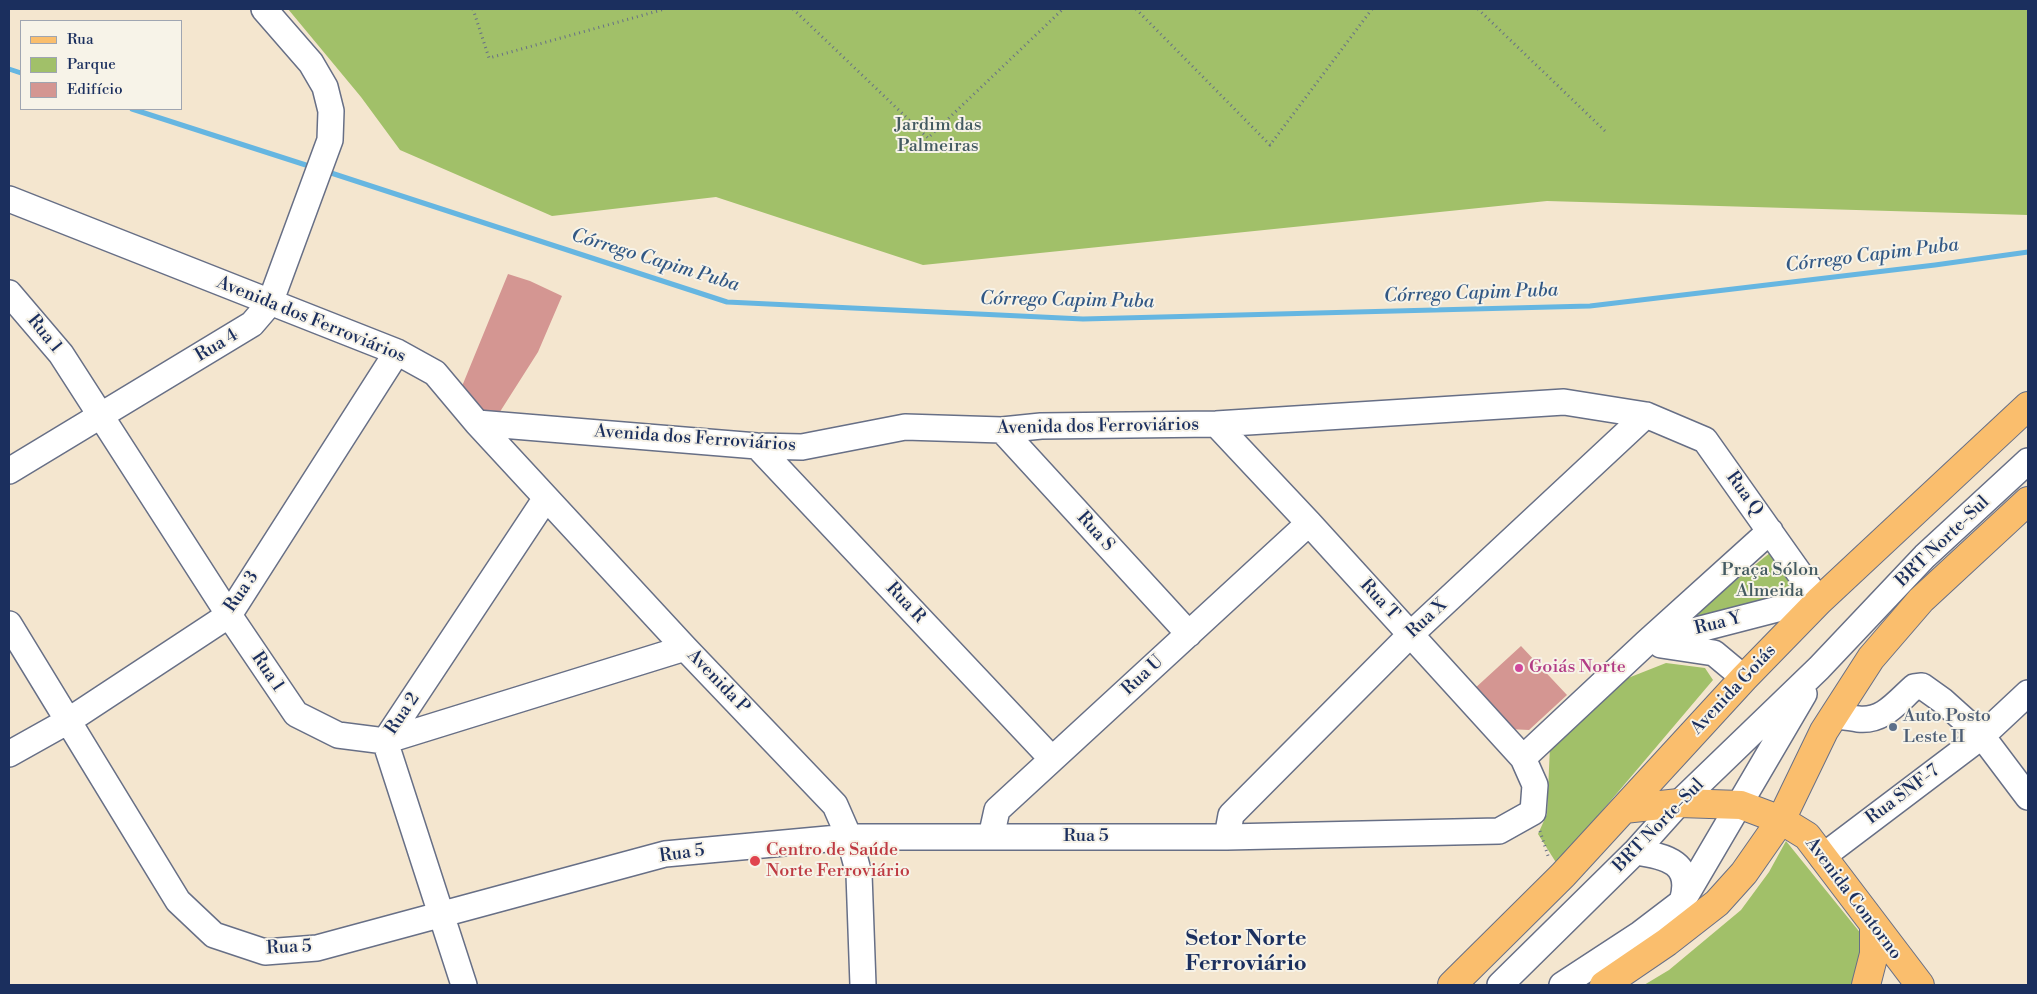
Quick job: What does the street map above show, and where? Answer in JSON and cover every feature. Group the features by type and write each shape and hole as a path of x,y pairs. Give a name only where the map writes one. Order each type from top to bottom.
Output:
{"main road":[{"name":"Avenida Goiás","path":"1452,985 1556,882 1744,678 1819,601 2028,406"},
{"path":"1604,985 1667,942 1717,903 1744,873 1781,820 1824,731 1871,658 1921,600 2028,501"},
{"path":"1624,809 1680,803 1741,804"},
{"name":"Avenida Contorno","path":"1741,804 1781,820 1807,836 1920,985"},
{"path":"1866,985 1874,954 1874,926"}],"street":[{"name":"Rua 4","path":"9,471 252,324 270,303 330,140 331,111 324,87 311,63 264,9"},
{"name":"Avenida dos Ferroviários","path":"9,199 397,352 435,373 477,423 758,446 802,447 905,427 1002,430 1041,426 1216,424 1564,402 1646,415"},
{"name":"Rua 1","path":"9,293 61,354 229,615 296,714 338,735 385,741 685,648"},
{"name":"Rua 3","path":"9,754 68,721 229,615 397,352"},
{"name":"Rua Q","path":"1646,415 1705,440 1819,601"},
{"name":"Rua X","path":"1226,837 1230,816 1411,634 1646,415"},
{"name":"Avenida P","path":"477,423 685,648 835,805 849,837 859,874 863,985"},
{"name":"Rua T","path":"1216,424 1524,758 1535,785 1533,812"},
{"name":"Rua S","path":"1002,430 1189,634"},
{"name":"Rua R","path":"758,446 1052,760"},
{"path":"1562,985 1640,934 1682,902 1819,668 1925,556 2028,461"},
{"name":"Rua 2","path":"464,985 385,741 546,498"},
{"name":"Rua U","path":"991,837 997,810 1309,523"},
{"name":"Rua Y","path":"1524,758 1646,643 1770,531"},
{"name":"Rua Y","path":"1646,643 1793,605 1819,601"},
{"name":"Rua 5","path":"9,624 178,901 214,935 265,952 317,948 665,854 849,837 1226,837 1499,831 1533,812"},
{"name":"Rua Y","path":"1646,643 1714,653 1744,678"},
{"name":"BRT Norte-Sul","path":"1500,985 1635,852 1680,803 1819,668"},
{"path":"1834,716 1874,719 1887,713 1914,687 1922,686 1943,701 1982,736 2028,797"},
{"name":"Rua SNF-7","path":"1822,857 1982,736 2028,692"},
{"path":"1635,852 1661,856 1672,860 1681,871 1685,881 1686,890 1682,902"}],"path":[{"path":"473,9 489,58 665,9"},
{"path":"793,9 928,138 1063,9"},
{"path":"1136,9 1270,145 1372,9"},
{"path":"1478,9 1605,131"},
{"path":"1533,812 1556,882"}],"green space":[{"name":"Jardim das Palmeiras","path":"288,9 2028,9 2028,215 1547,201 923,265 716,197 552,216 400,150 361,97"},
{"name":"Praça Sólon Almeida","path":"1776,548 1809,595 1673,631"},
{"path":"1666,663 1705,668 1713,680 1557,864 1538,834 1547,814 1550,746 1628,678"},
{"path":"1786,841 1862,935 1859,985 1644,985 1669,970 1741,910 1769,872"}],"building":[{"path":"508,274 530,281 562,296 538,352 496,418 458,396"},
{"name":"Goiás Norte","path":"1521,646 1567,695 1529,730 1509,729 1473,690"}],"waterway":[{"name":"Córrego Capim Puba","path":"9,69 20,73"},
{"name":"Córrego Capim Puba","path":"135,110 312,167"},
{"name":"Córrego Capim Puba","path":"325,171 727,302 1083,319 1590,306 1935,265 2028,252"}],"place":[{"name":"Goiás Norte","path":"1519,668"},
{"name":"Auto Posto Leste II","path":"1893,727"},
{"name":"Centro de Saúde Norte Ferroviário","path":"755,861"}],"district":[{"name":"Setor Norte Ferroviário","path":"1246,952"}]}
